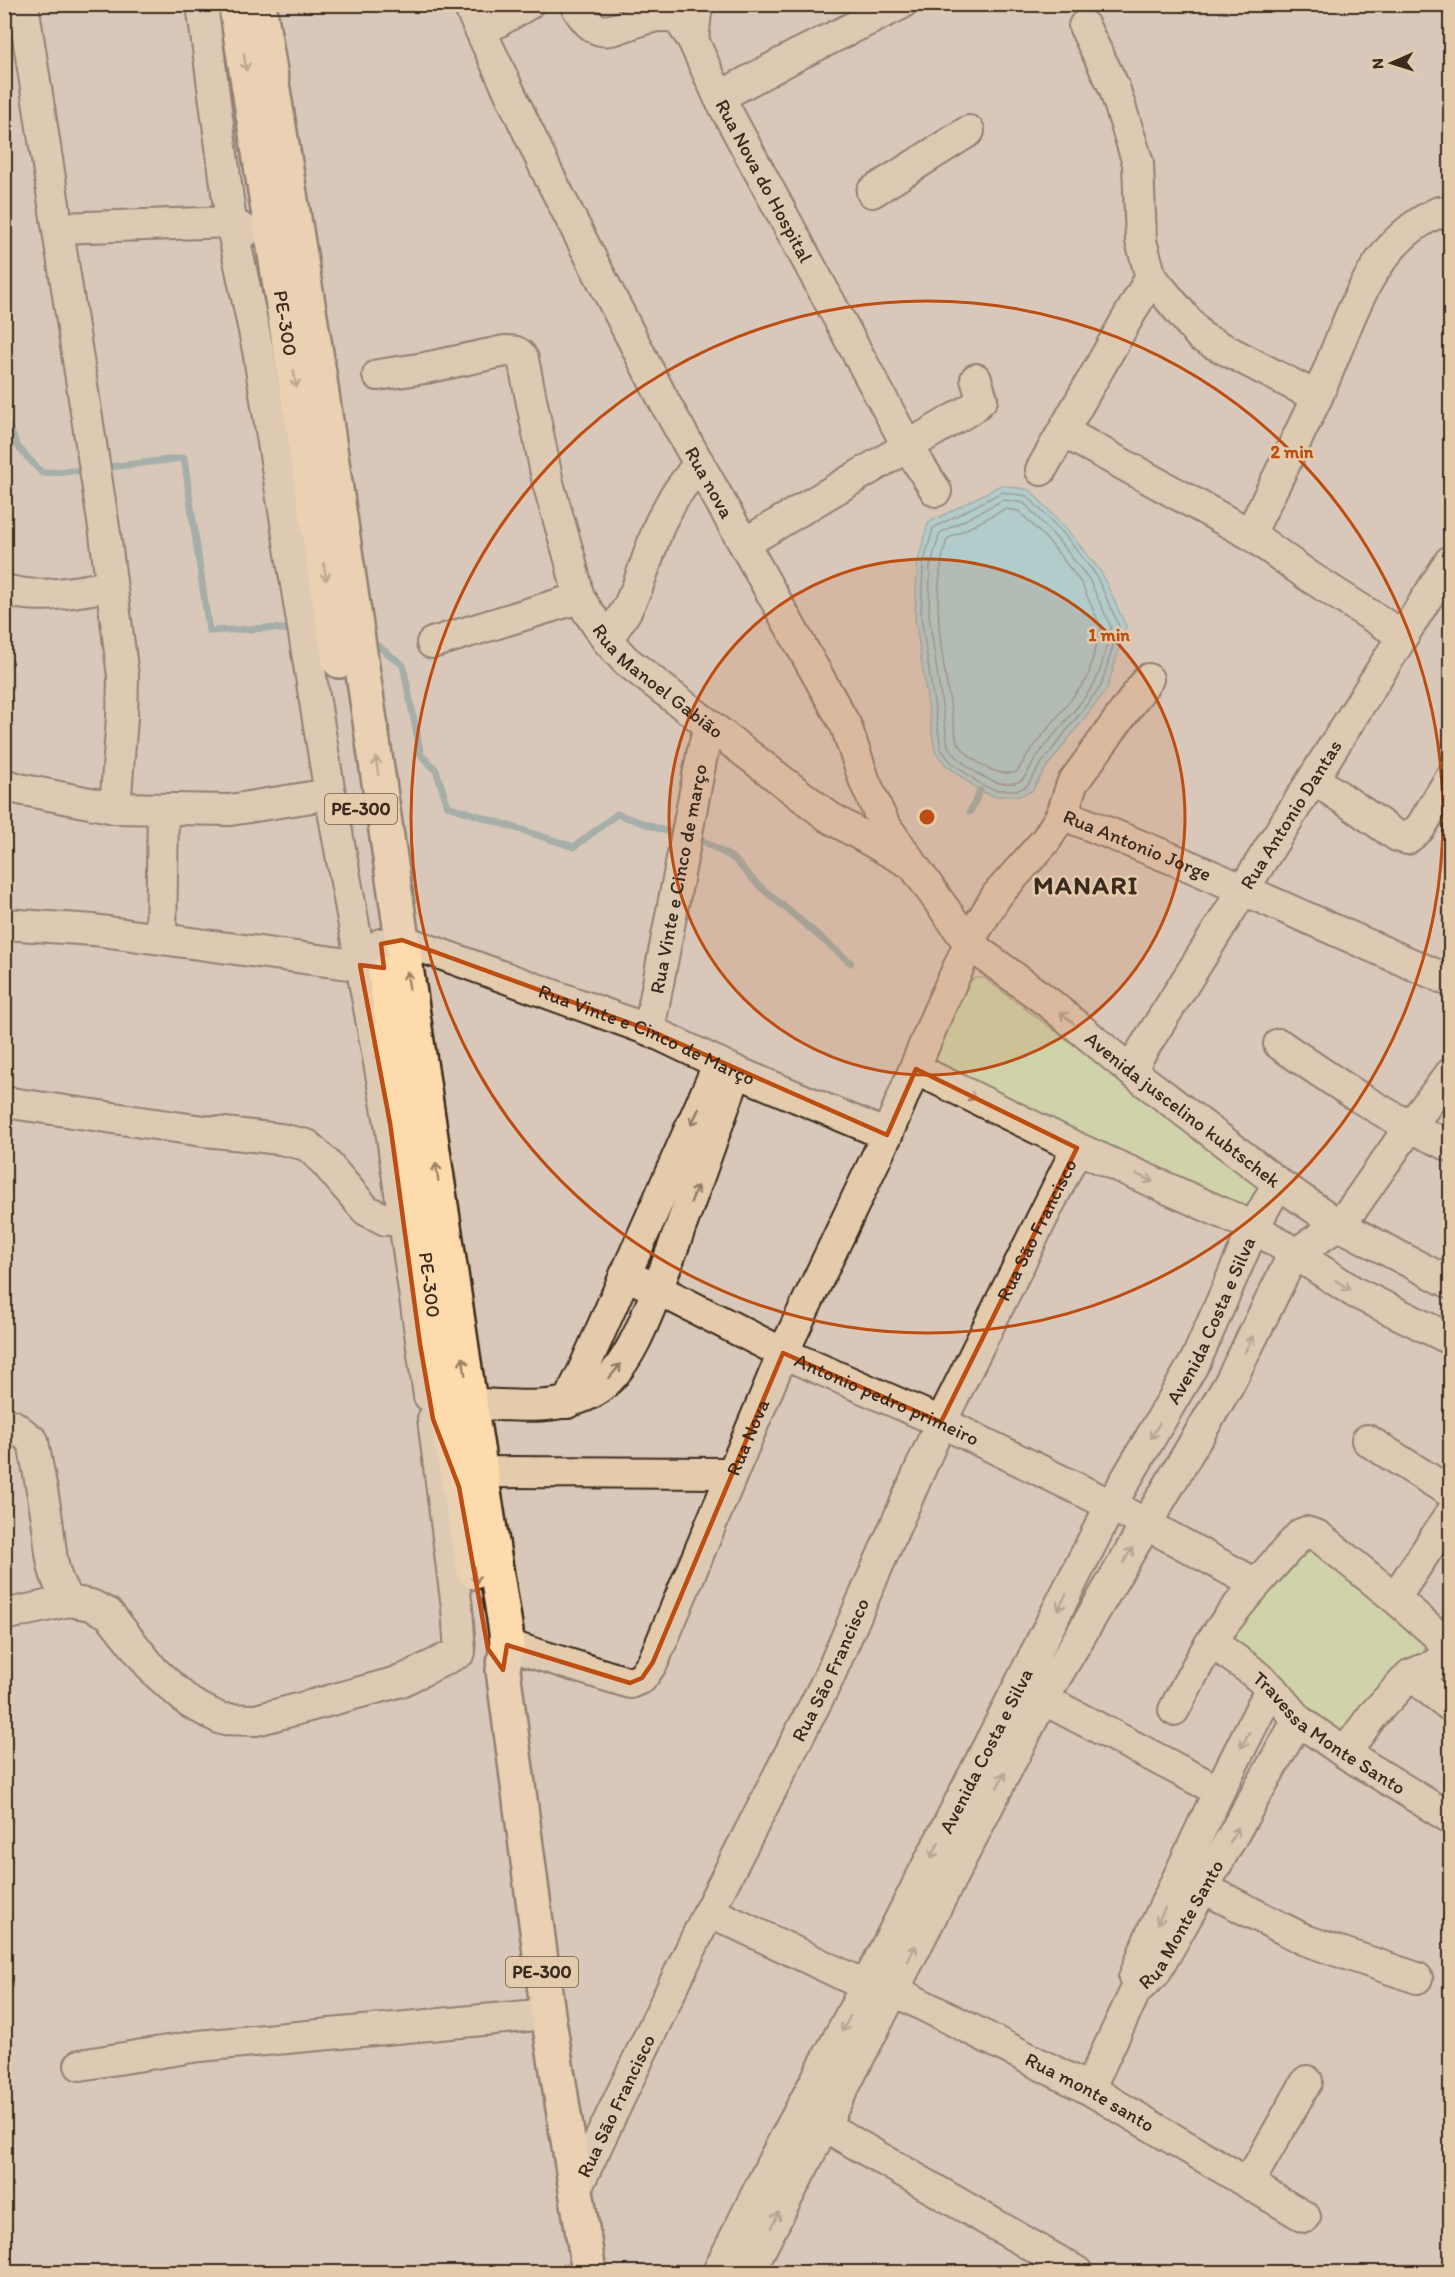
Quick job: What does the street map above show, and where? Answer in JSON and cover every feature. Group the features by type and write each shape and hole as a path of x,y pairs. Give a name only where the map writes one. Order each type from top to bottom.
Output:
{"main road":[{"name":"PE-300","path":"236,4 449,1408 470,1480 505,1658 548,2014 589,2272"},
{"name":"PE-300","path":"259,4 320,376 382,955"}],"street":[{"path":"23,4 105,534 123,676 115,808"},
{"path":"4,1615 69,1602 91,1605 109,1614 155,1672 190,1703 222,1719 256,1720 401,1681 460,1652 449,1408 403,1220 390,1123 382,955 330,794 258,350 231,222 202,4"},
{"name":"Rua nova","path":"468,4 492,18 548,174 665,403 846,726 874,805 884,824 970,945"},
{"path":"492,18 528,4"},
{"name":"Rua Nova do Hospital","path":"575,4 584,21 598,30 609,31 651,17 677,17 693,40 719,97 908,447 936,491"},
{"path":"693,40 697,4"},
{"path":"719,97 799,54 901,4"},
{"path":"1083,26 1114,87 1138,164 1141,241 1151,277 1201,337 1317,397"},
{"path":"872,192 969,131"},
{"path":"1250,534 1317,397 1369,279 1386,252 1421,222 1444,214"},
{"path":"59,228 231,222 273,244"},
{"path":"1041,470 1151,277"},
{"name":"Rua Manoel Gabião","path":"378,375 514,351 521,354 548,483 579,598 608,640 625,660 829,817 912,864"},
{"path":"745,543 981,402 982,396 976,379"},
{"path":"1064,432 1250,534 1310,577 1403,636"},
{"path":"608,640 637,588 660,522 674,497 699,463"},
{"name":"Rua Antonio Dantas","path":"1130,1070 1450,561"},
{"path":"4,590 43,596 110,586"},
{"path":"432,643 579,598"},
{"path":"1062,814 1072,784 1148,679"},
{"name":"Rua Vinte e Cinco de março","path":"649,1030 709,726"},
{"path":"1314,779 1397,836 1407,839 1420,828 1450,779"},
{"path":"4,784 115,808 230,810 330,794"},
{"path":"161,938 163,809"},
{"name":"Rua Antonio Jorge","path":"916,1069 938,1012 975,931 997,895 1046,840 1062,814 1245,890 1450,981"},
{"name":"Rua Vinte e Cinco de Março","path":"4,924 382,955 649,1030 728,1067 888,1135"},
{"name":"Avenida juscelino kubtschek","path":"970,945 1048,1003 1130,1070 1278,1184 1339,1225 1450,1283"},
{"path":"1279,1044 1337,1084 1409,1128 1450,1146"},
{"path":"449,1408 567,1403 596,1390 621,1364 633,1343 657,1288 699,1181 728,1067"},
{"path":"567,1403 625,1275 728,1067"},
{"path":"916,1069 1077,1148 1254,1227 1293,1255 1354,1292 1450,1340"},
{"name":"Rua Nova","path":"505,1658 630,1683 642,1678 654,1662 783,1353 888,1135 916,1069"},
{"path":"1293,1255 1339,1225 1450,1074"},
{"path":"4,1102 196,1130 280,1139 307,1145 325,1162 366,1210 386,1220 403,1220"},
{"name":"Rua São Francisco","path":"577,2187 709,1911 828,1679 941,1422 1077,1148"},
{"name":"Avenida Costa e Silva","path":"749,2272 823,2125 880,1988 1111,1504 1196,1360 1254,1227 1278,1184"},
{"name":"Avenida Costa e Silva","path":"718,2272 776,2155 880,1988 1042,1699 1230,1382 1293,1255"},
{"name":"Antonio pedro primeiro","path":"625,1275 657,1288 783,1353 941,1422 1111,1504 1256,1584"},
{"path":"1196,1360 1230,1382"},
{"path":"4,1424 12,1425 33,1441 52,1566 58,1586 69,1602"},
{"path":"1367,1440 1450,1491"},
{"path":"470,1480 732,1473"},
{"path":"1395,1598 1450,1515"},
{"path":"1174,1710 1211,1642 1256,1584 1301,1534 1306,1532 1318,1536 1395,1598 1437,1635 1445,1646 1441,1662 1410,1675 1372,1716 1345,1753"},
{"name":"Travessa Monte Santo","path":"1211,1642 1271,1688 1298,1720 1345,1753 1450,1818"},
{"path":"1410,1675 1450,1706"},
{"name":"Rua Monte Santo","path":"1192,1883 1219,1791 1271,1688"},
{"path":"1042,1699 1219,1791"},
{"name":"Rua Monte Santo","path":"1089,2088 1136,1990 1134,1977 1149,1939 1192,1883 1298,1720"},
{"path":"1192,1883 1305,1940 1417,1978"},
{"name":"Rua monte santo","path":"709,1911 880,1988 1089,2088 1305,2217"},
{"path":"80,2065 199,2046 548,2014"},
{"path":"1249,2182 1307,2081"},
{"path":"823,2125 1077,2272"}],"highlighted area":[{"path":"402,940 649,1030 887,1135 916,1069 1077,1148 941,1422 783,1353 653,1662 642,1678 630,1683 507,1645 503,1670 488,1649 459,1487 433,1419 420,1344 390,1123 360,965 384,968 381,944"}],"green space":[{"path":"975,978 984,978 1261,1184 1257,1200 1244,1211 942,1067 935,1060 935,1048 966,985"},
{"path":"1315,1547 1425,1643 1424,1654 1339,1737 1226,1639 1269,1585"}],"water":[{"path":"1001,485 1030,490 1068,531 1101,572 1126,626 1107,689 1046,768 1032,791 1019,796 993,796 980,791 946,765 935,752 915,617 917,565 928,523"}],"waterway":[{"path":"4,418 18,447 42,473 87,470"},
{"path":"101,468 184,458 209,631 266,628 297,630"},
{"path":"366,644 378,646 403,665 421,755 436,770 448,806 574,847 617,814 674,834"},
{"path":"970,812 980,791"},
{"path":"702,840 734,859 757,884 851,963"}],"district":[{"name":"MANARI","path":"1086,885"}]}
